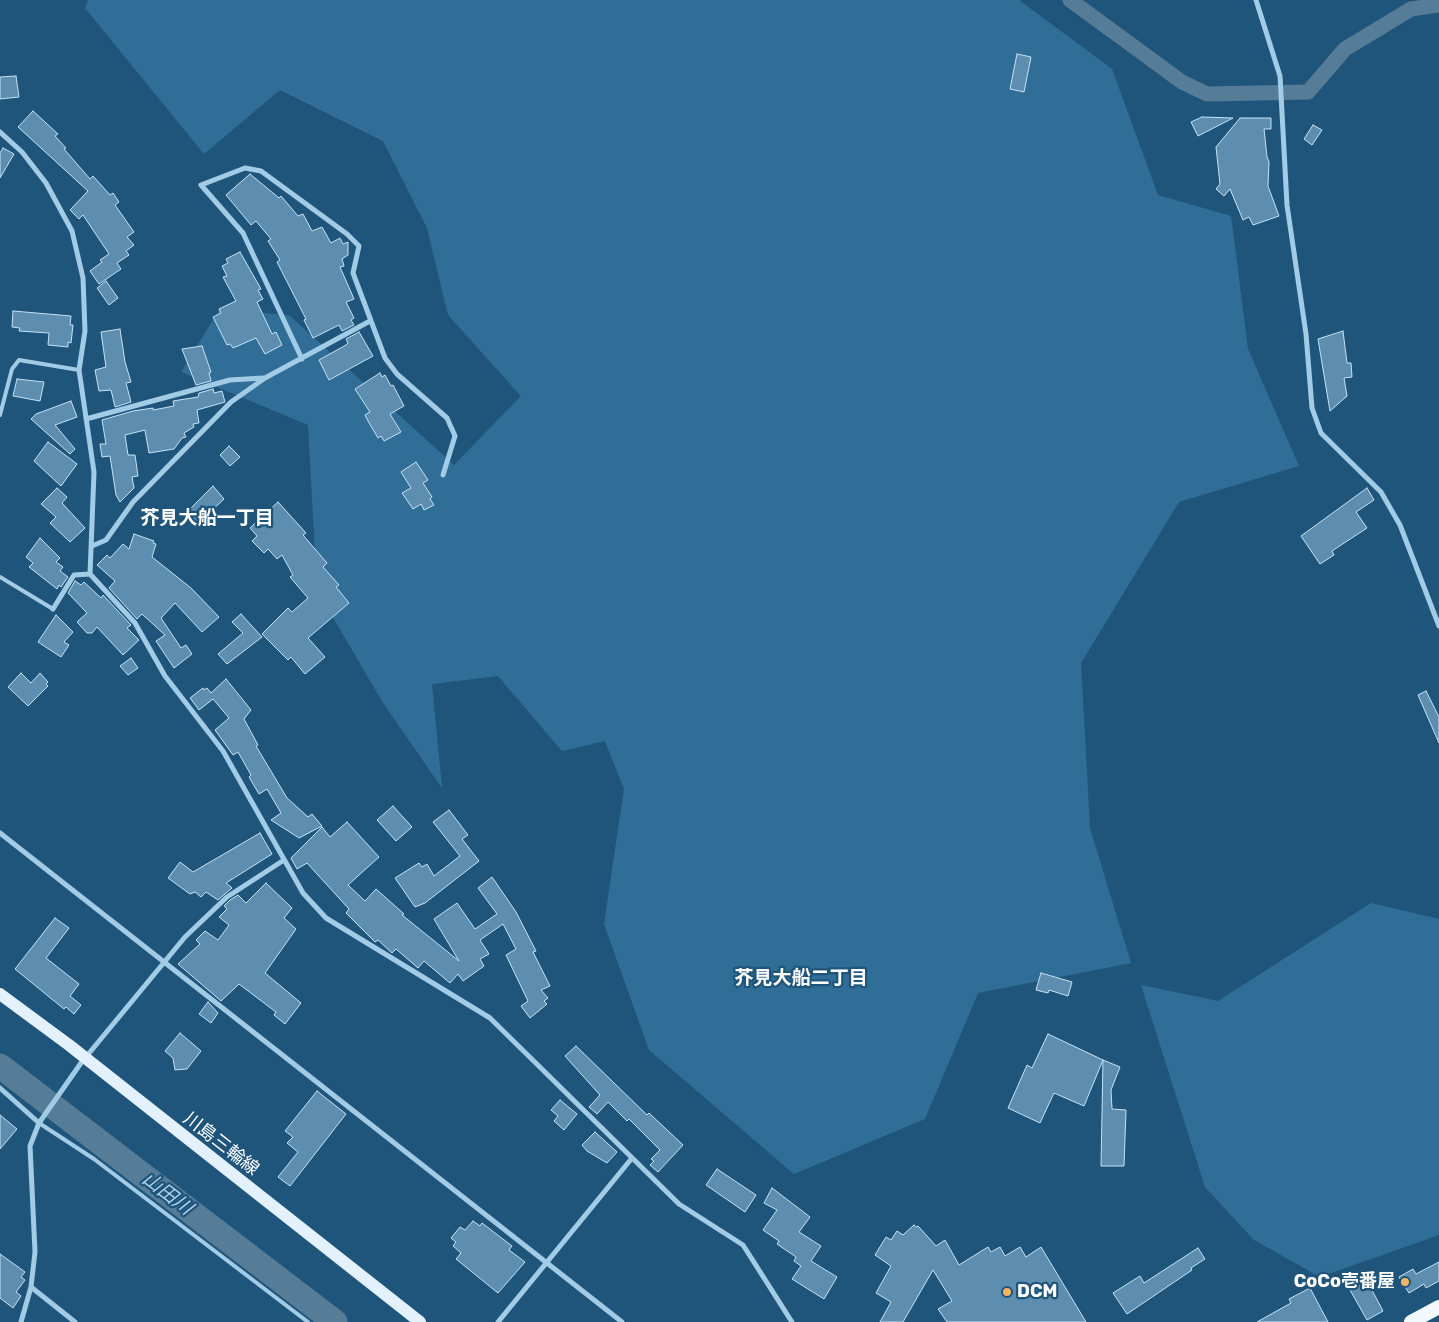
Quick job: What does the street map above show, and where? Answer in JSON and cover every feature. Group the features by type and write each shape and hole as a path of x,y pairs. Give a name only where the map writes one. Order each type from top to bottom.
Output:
{"highway":[{"path":"1411,1322 1439,1307"}],"main road":[{"name":"川島三輪線","path":"0,994 83,1061 420,1322"}],"street":[{"path":"1256,0 1280,76 1287,205 1306,334 1312,408 1321,433 1381,492 1400,525 1439,626"},
{"path":"0,132 22,152 46,183 72,231 82,278 85,330 79,370 94,472 90,574 135,623 165,676 223,751 302,893 326,918 490,1018 679,1204 743,1245 792,1322"},
{"path":"302,360 243,234 201,185 245,168 261,171 347,234 358,246 353,273 385,358 397,374 447,418 455,436 443,475"},
{"path":"92,546 106,540 133,502 231,402 265,378 302,360 370,321"},
{"path":"86,419 230,380 265,378"},
{"path":"53,609 74,575 90,574"},
{"path":"0,833 622,1322"},
{"path":"21,1322 31,1287 35,1252 30,1146 42,1115 83,1061 185,937 227,897 284,860"},
{"path":"0,1088 39,1123"},
{"path":"498,1322 632,1158"},
{"path":"31,1287 76,1322"}],"lane":[{"path":"0,415 12,369 19,360 79,370"},
{"path":"0,577 53,609"},
{"path":"39,1123 94,1159 308,1322"}],"shaded area":[{"path":"88,0 1019,0 1112,69 1158,195 1231,216 1248,349 1299,466 1179,502 1081,663 1090,828 1131,963 978,993 925,1119 794,1174 649,1050 604,924 624,789 605,741 562,751 498,676 432,684 442,788 383,703 317,590 308,425 181,372 219,310 289,315 454,465 521,396 448,315 427,228 383,141 280,90 204,154 85,8"},
{"path":"1371,903 1439,919 1439,1235 1320,1277 1254,1240 1205,1187 1141,985 1218,1001"}],"building":[{"path":"1017,54 1031,57 1024,92 1010,89"},
{"path":"16,76 19,97 0,99 0,77"},
{"path":"33,111 58,134 55,136 66,148 64,149 90,179 93,176 110,195 113,193 119,202 115,205 134,232 127,237 134,245 126,251 129,255 117,263 121,269 99,284 90,271 102,262 100,260 109,254 83,215 79,219 70,210 88,191 18,127"},
{"path":"1202,117 1233,118 1198,136 1191,122"},
{"path":"1240,118 1271,118 1271,129 1264,129 1269,162 1268,186 1279,216 1253,225 1249,217 1243,220 1230,189 1224,196 1216,189 1220,184 1216,147"},
{"path":"1313,125 1322,130 1312,145 1304,139"},
{"path":"3,148 14,154 0,178 0,153"},
{"path":"250,174 279,198 281,196 298,216 303,214 312,231 322,227 331,243 340,238 343,244 348,242 348,255 342,259 344,266 340,267 354,299 346,302 354,318 351,320 354,325 342,331 339,325 313,338 304,320 306,319 277,262 280,260 268,241 271,239 256,221 251,225 226,195"},
{"path":"240,252 261,289 258,290 263,299 257,302 272,334 276,332 282,345 265,354 256,338 233,348 230,344 227,345 213,317 221,313 219,309 236,301 223,277 227,276 222,266 228,263 226,259"},
{"path":"106,281 118,298 109,305 97,288"},
{"path":"13,311 71,316 70,325 73,325 71,343 68,342 68,347 48,345 49,333 19,331 20,328 12,327"},
{"path":"120,329 125,362 131,382 126,383 131,402 115,407 111,390 99,391 95,370 106,367 101,332"},
{"path":"1343,331 1347,363 1351,363 1352,377 1344,378 1347,396 1330,411 1318,339"},
{"path":"359,332 373,356 329,380 319,360 346,345 348,343 346,339"},
{"path":"202,346 211,372 209,373 211,381 196,385 182,349"},
{"path":"380,373 382,377 385,375 391,386 393,385 404,406 390,414 401,432 384,441 381,436 378,438 368,421 365,415 370,412 355,389"},
{"path":"17,379 44,382 40,401 13,396"},
{"path":"213,389 214,393 222,391 225,402 197,410 199,423 193,424 194,427 184,433 186,437 182,438 174,449 149,453 145,430 125,435 128,455 135,455 138,476 132,477 134,488 120,502 116,495 110,456 102,457 100,444 106,444 102,420 133,411 174,406 173,401 198,397 199,393"},
{"path":"71,401 77,417 55,425 75,449 70,454 31,419 36,414"},
{"path":"48,442 77,464 61,486 34,461"},
{"path":"229,446 240,457 230,466 220,455"},
{"path":"416,462 428,480 423,483 432,497 430,499 434,505 424,510 421,504 413,509 402,493 411,488 401,472"},
{"path":"213,486 224,499 197,524 186,513"},
{"path":"57,488 67,497 62,503 85,528 70,542 50,523 56,517 41,504"},
{"path":"1367,488 1374,500 1356,512 1367,528 1332,551 1334,555 1320,564 1301,536"},
{"path":"278,502 306,533 303,535 327,563 323,567 339,585 336,587 349,603 308,638 325,657 305,674 291,657 288,660 262,634 288,608 292,612 308,598 290,577 293,575 282,555 277,559 268,549 264,553 252,541 257,536 250,528"},
{"path":"134,534 154,541 153,543 156,544 152,557 191,588 219,617 202,632 175,603 161,618 181,648 186,645 192,654 174,668 156,641 165,635 142,614 137,619 109,588 115,581 97,565 107,555 110,558 123,544 129,549"},
{"path":"40,538 60,558 56,562 63,567 60,571 68,577 61,587 59,585 57,589 29,567 33,563 26,557"},
{"path":"75,581 81,585 84,582 101,598 103,595 131,625 127,628 139,640 123,655 97,627 92,633 87,633 77,622 87,613 68,593"},
{"path":"241,614 262,637 227,664 218,654 243,633 232,622"},
{"path":"56,615 73,632 64,642 69,645 61,657 38,642"},
{"path":"131,658 138,668 128,675 120,666"},
{"path":"21,673 31,683 40,673 48,682 46,684 48,686 28,706 8,687"},
{"path":"226,679 251,710 244,719 258,745 256,746 287,798 308,817 312,814 322,826 299,838 271,820 281,813 267,789 259,794 238,752 233,755 215,730 229,718 213,699 199,710 190,698 203,688 204,690 207,688 211,693"},
{"path":"1426,691 1439,717 1439,743 1418,695"},
{"path":"393,806 412,827 396,841 377,820"},
{"path":"449,810 468,835 462,839 479,861 425,903 415,907 395,878 419,863 422,867 427,864 434,876 460,856 433,822"},
{"path":"347,822 379,857 348,885 365,901 376,889 404,914 402,915 459,961 434,919 457,903 475,929 497,914 478,888 492,877 516,912 536,951 533,952 550,986 541,990 548,998 544,1001 547,1004 530,1018 521,1006 528,1001 506,955 516,949 503,924 480,940 489,954 480,959 484,966 463,981 458,974 450,983 424,961 418,968 396,949 392,953 378,940 375,942 346,913 349,909 307,863 297,869 291,858 322,827 330,837"},
{"path":"260,833 272,854 226,883 232,888 218,900 206,892 201,897 195,892 190,894 168,878 180,862 193,872"},
{"path":"266,883 292,908 284,918 296,929 265,973 301,1003 285,1024 274,1015 276,1012 239,984 221,1001 178,964 200,944 196,940 205,931 218,940 229,925 219,917 227,909 224,906 230,900 238,895 246,903"},
{"path":"55,918 69,928 46,958 79,984 70,996 81,1005 74,1014 66,1007 64,1009 15,969"},
{"path":"1041,973 1072,982 1068,996 1049,990 1048,993 1036,990"},
{"path":"208,1002 218,1013 211,1023 199,1014"},
{"path":"180,1033 201,1051 187,1069 175,1070 173,1058 165,1051"},
{"path":"1048,1034 1103,1060 1084,1106 1054,1093 1040,1123 1008,1108 1027,1065 1032,1068"},
{"path":"576,1046 647,1115 649,1113 683,1145 658,1172 650,1165 654,1161 651,1159 660,1150 629,1119 627,1121 608,1102 597,1114 589,1107 600,1095 565,1056"},
{"path":"1103,1060 1120,1067 1111,1090 1112,1109 1126,1110 1124,1166 1101,1166"},
{"path":"317,1091 346,1114 290,1186 278,1177 298,1152 287,1143 293,1137 285,1131"},
{"path":"560,1100 577,1114 564,1130 554,1121 558,1116 551,1110"},
{"path":"0,1115 17,1129 0,1149"},
{"path":"595,1132 617,1152 607,1163 587,1151 582,1145"},
{"path":"717,1169 756,1195 745,1212 706,1185"},
{"path":"772,1188 810,1217 799,1232 821,1246 811,1261 837,1277 824,1299 792,1279 801,1266 794,1261 796,1257 777,1244 779,1241 763,1230 777,1210 764,1203"},
{"path":"473,1221 480,1226 482,1223 512,1246 509,1250 525,1262 498,1293 456,1259 461,1253 453,1246 456,1242 451,1238 460,1227 465,1230"},
{"name":"DCM","path":"914,1225 918,1226 936,1246 945,1240 959,1265 988,1247 991,1252 1000,1247 1005,1256 1020,1247 1026,1257 1041,1247 1086,1322 947,1322 938,1309 952,1301 933,1270 903,1322 880,1322 891,1302 876,1293 891,1266 875,1255 886,1237 891,1240 897,1231 903,1235"},
{"path":"1198,1248 1205,1259 1127,1314 1113,1293 1140,1276 1144,1283"},
{"path":"0,1254 25,1272 21,1277 25,1280 16,1292 21,1296 13,1308 0,1298"},
{"path":"1439,1262 1439,1281 1426,1288 1424,1284 1409,1293 1399,1277 1413,1269 1416,1274"},
{"path":"1346,1272 1365,1272 1365,1277 1383,1311 1367,1320 1346,1283"},
{"path":"1310,1288 1328,1322 1257,1322 1291,1303 1289,1299"}],"waterway":[{"path":"1070,0 1182,82 1207,94 1308,92 1345,49 1411,9 1439,5"},
{"name":"山田川","path":"0,1066 335,1322"}],"place":[{"name":"CoCo壱番屋","path":"1405,1282"},
{"name":"DCM","path":"1007,1292"}],"district":[{"name":"芥見大船一丁目","path":"207,519"},
{"name":"芥見大船二丁目","path":"801,979"}]}
